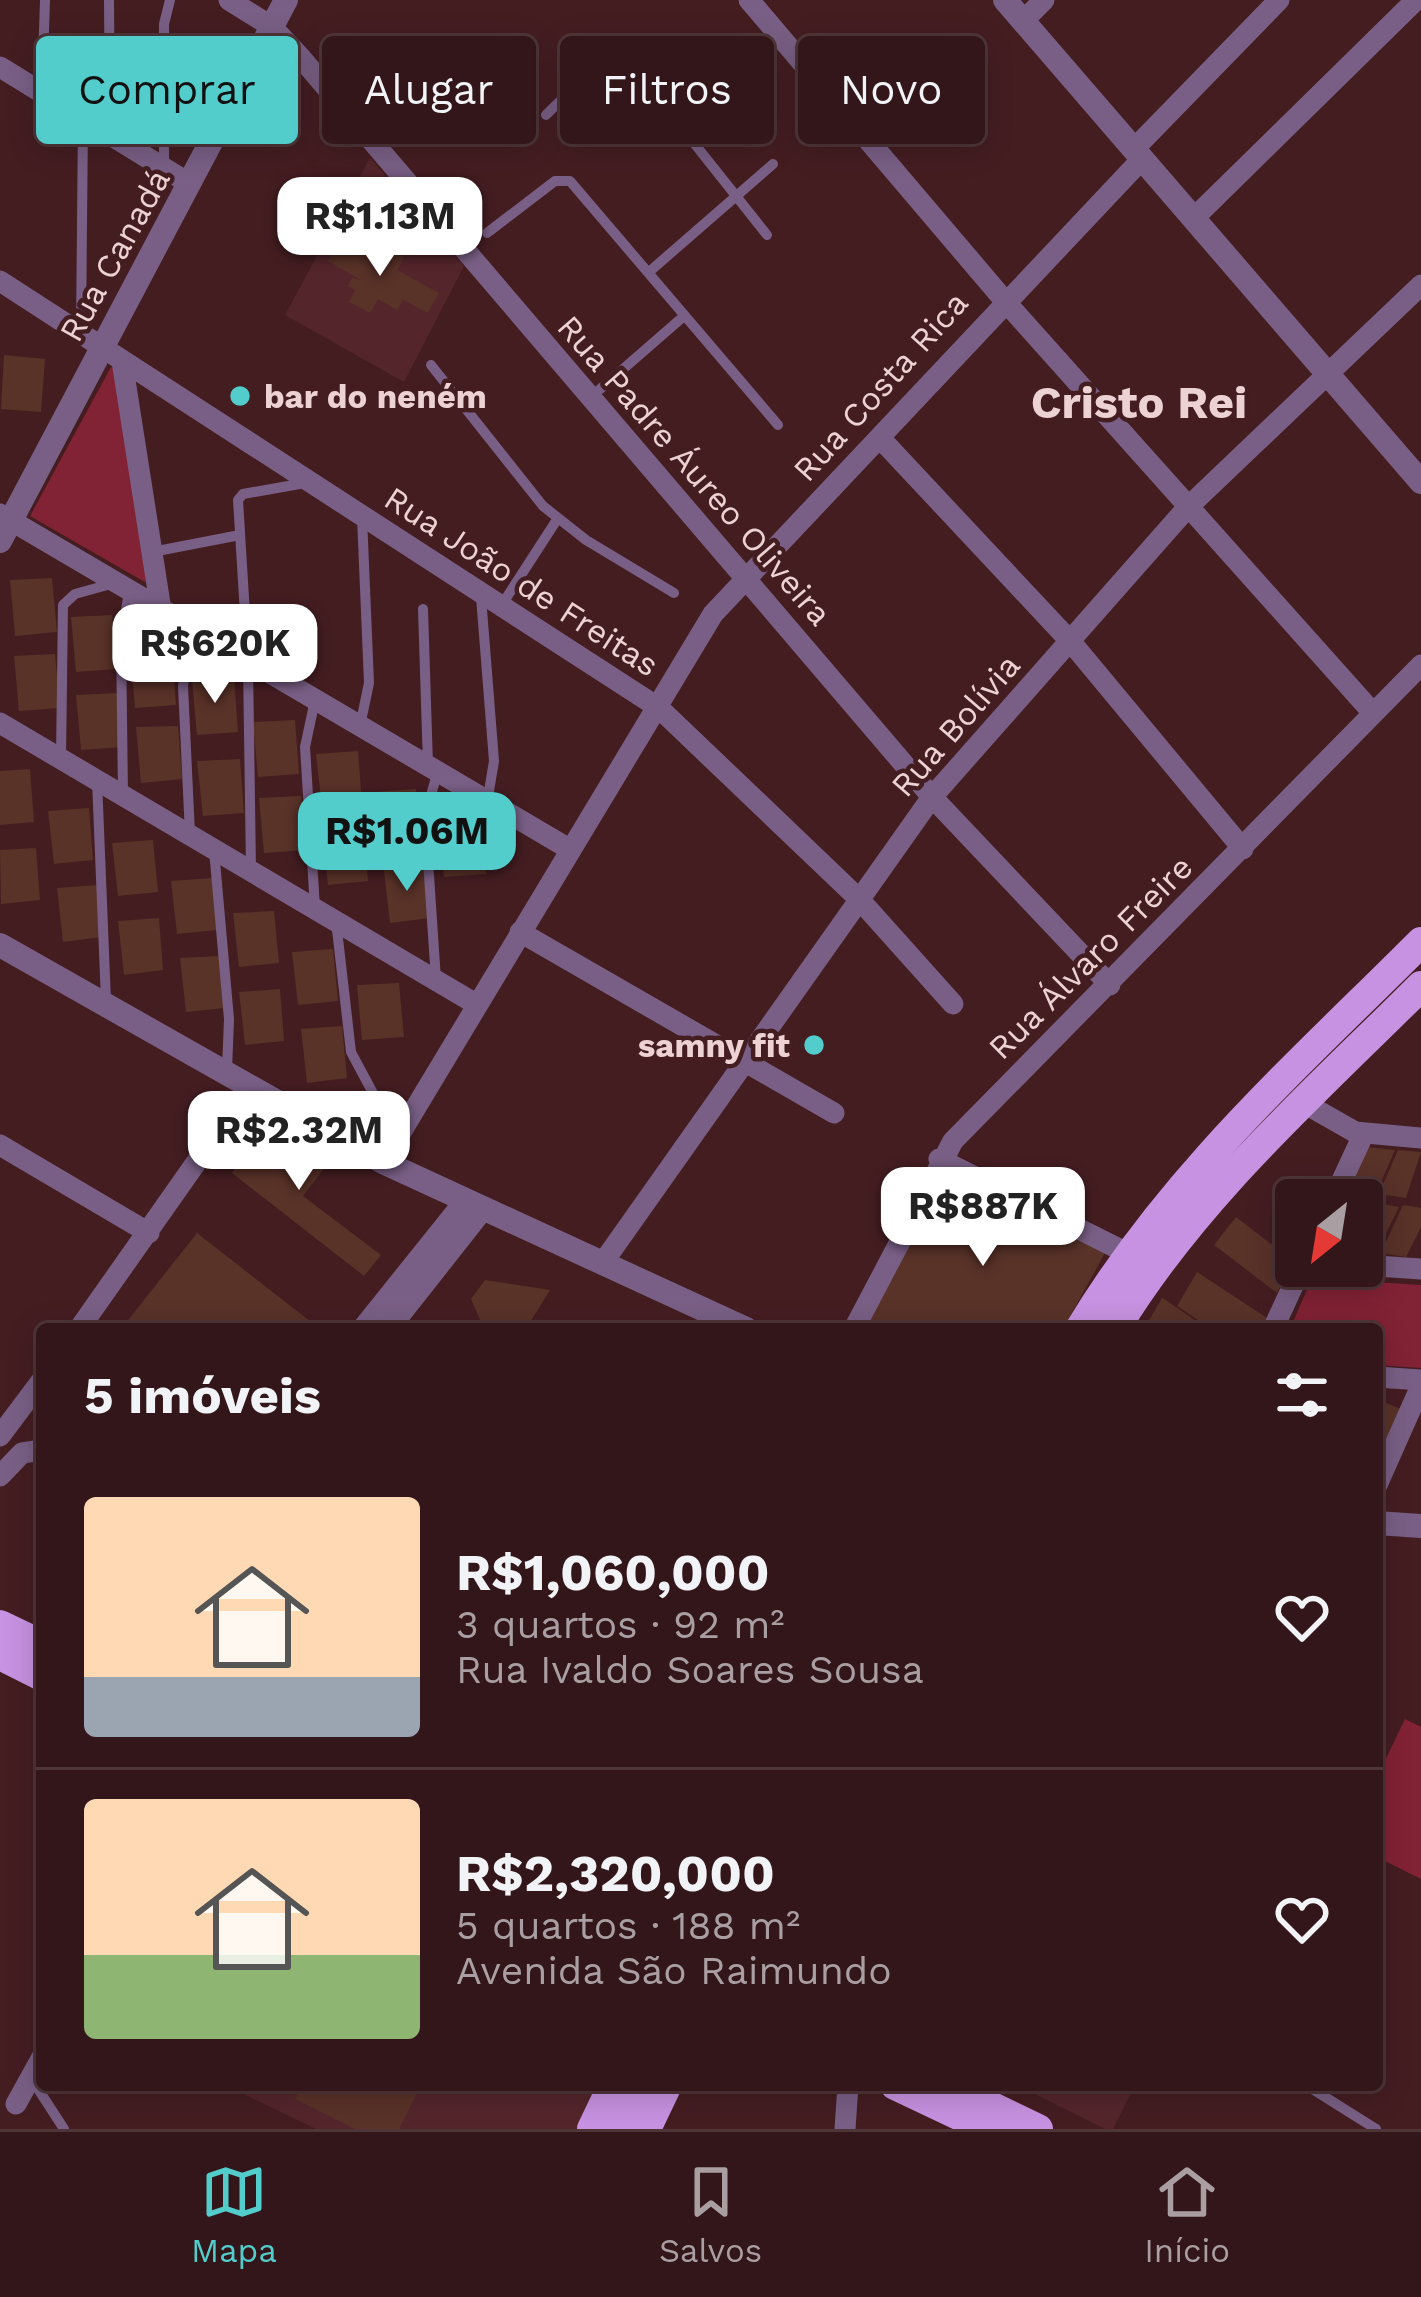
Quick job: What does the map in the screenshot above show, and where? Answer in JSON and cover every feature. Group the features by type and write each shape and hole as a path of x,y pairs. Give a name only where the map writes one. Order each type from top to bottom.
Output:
{"main road":[{"path":"1084,1323 1127,1253 1218,1144 1421,942"},
{"path":"1119,1323 1192,1218 1421,986"},
{"path":"0,1625 36,1642"},
{"path":"0,1655 36,1673"},
{"path":"592,2129 610,2091"},
{"path":"616,2129 634,2091"},
{"path":"646,2129 665,2091"},
{"path":"909,2091 988,2129"},
{"path":"959,2091 1038,2129"}],"street":[{"name":"Rua Padre Áureo Oliveira","path":"229,0 272,27 932,797 1110,985"},
{"name":"Rua Canadá","path":"4,525 91,339 190,184 286,0"},
{"path":"749,0 1004,299 1373,713"},
{"path":"1005,0 1421,482"},
{"path":"1023,21 1044,0"},
{"name":"Rua Costa Rica","path":"383,1162 713,614 1279,0"},
{"path":"1195,217 1415,0"},
{"path":"0,67 36,90"},
{"path":"123,144 190,184"},
{"name":"Rua João de Freitas","path":"0,280 659,708 860,899 953,1004"},
{"name":"Rua Bolívia","path":"604,1262 932,797 1187,508 1421,285"},
{"path":"122,362 161,610"},
{"path":"880,438 1071,642 1244,849"},
{"path":"4,525 161,610 571,850"},
{"name":"Rua Álvaro Freire","path":"857,1323 939,1160 1421,665"},
{"path":"0,723 476,1004"},
{"path":"520,932 834,1113"},
{"path":"0,945 383,1162 733,1323"},
{"path":"83,1323 149,1233 238,1080"},
{"path":"1299,1108 1359,1139 1421,1138"},
{"path":"1342,1179 1359,1139"},
{"path":"0,1145 149,1233"},
{"path":"939,1160 1127,1253"},
{"path":"367,1323 473,1207"},
{"path":"393,1323 473,1207"},
{"path":"1383,1266 1421,1269"},
{"path":"1276,1323 1292,1287"},
{"path":"1383,1378 1421,1383 1383,1471"},
{"path":"0,1436 36,1388"},
{"path":"0,1476 22,1453 36,1451"},
{"path":"1383,1523 1421,1526"},
{"path":"16,2104 36,2068"},
{"path":"845,2129 848,2091"}],"lane":[{"path":"44,36 45,0"},
{"path":"109,0 109,36"},
{"path":"164,169 164,24 170,0"},
{"path":"546,115 587,76 610,72 637,80 656,94 767,235"},
{"path":"84,144 91,339"},
{"path":"649,272 773,164"},
{"path":"487,233 529,198 567,180 778,425"},
{"path":"589,399 684,316"},
{"path":"431,365 524,484 558,518 674,593"},
{"path":"251,870 248,663 237,504 243,494 308,483"},
{"path":"360,726 370,683 362,517"},
{"path":"501,607 558,518"},
{"path":"152,552 240,535"},
{"path":"61,757 63,604 75,594 121,588 123,794"},
{"path":"480,593 494,760 487,803"},
{"path":"423,609 433,771 425,816 436,980"},
{"path":"190,834 183,686 192,628"},
{"path":"315,700 305,747 315,908"},
{"path":"97,778 106,1004"},
{"path":"214,848 238,1080"},
{"path":"336,921 351,1052 397,1138"},
{"path":"31,2078 36,2086"},
{"path":"39,2091 64,2129"},
{"path":"1316,2091 1376,2129"}],"shaded area":[{"path":"370,158 464,266 404,382 285,315"},
{"path":"111,367 119,370 150,585 30,516"},
{"path":"1421,1285 1421,1368 1383,1365 1383,1323 1293,1323 1308,1287"},
{"path":"1405,1719 1421,1727 1421,1879 1383,1860 1383,1765"},
{"path":"237,2091 596,2091 578,2129 316,2129"},
{"path":"1029,2091 1132,2091 1113,2129"}],"building":[{"path":"340,239 370,256 383,245 404,257 397,270 439,293 428,313 403,300 397,310 378,299 370,313 349,302 355,290 348,286 352,278 361,280 328,261"},
{"path":"4,355 45,359 41,412 1,409"},
{"path":"52,578 57,632 15,636 10,580"},
{"path":"112,615 117,669 76,672 71,617"},
{"path":"172,651 176,705 135,708 130,653"},
{"path":"55,654 60,708 19,711 14,656"},
{"path":"234,678 238,732 197,735 192,680"},
{"path":"118,693 123,747 81,750 76,695"},
{"path":"295,720 299,774 258,777 253,722"},
{"path":"178,726 182,779 141,783 136,727"},
{"path":"358,751 362,803 322,807 316,754"},
{"path":"240,759 244,813 203,816 197,761"},
{"path":"30,769 34,822 0,825 0,771"},
{"path":"416,789 421,841 381,845 375,792"},
{"path":"301,796 306,850 264,853 259,798"},
{"path":"89,808 93,860 54,864 48,811"},
{"path":"480,820 486,874 444,877 439,822"},
{"path":"363,829 368,881 328,885 322,832"},
{"path":"153,840 158,892 118,896 112,843"},
{"path":"36,848 40,900 1,904 0,850"},
{"path":"425,867 430,918 390,923 384,870"},
{"path":"212,878 217,930 177,934 171,881"},
{"path":"98,885 102,937 63,942 57,888"},
{"path":"274,911 279,963 239,967 233,913"},
{"path":"159,918 163,970 124,975 118,921"},
{"path":"333,949 338,1001 298,1005 292,952"},
{"path":"221,956 225,1008 186,1012 180,958"},
{"path":"399,983 404,1037 362,1040 357,985"},
{"path":"280,989 284,1041 245,1045 239,992"},
{"path":"342,1026 347,1078 307,1083 301,1029"},
{"path":"268,1123 329,1162 303,1196 381,1255 364,1276 232,1173"},
{"path":"1367,1147 1395,1150 1382,1179 1353,1179"},
{"path":"1398,1150 1421,1152 1406,1198 1383,1195"},
{"path":"942,1178 1105,1253 1066,1323 865,1323"},
{"path":"1383,1204 1399,1207 1383,1240"},
{"path":"1403,1205 1421,1208 1421,1227 1406,1257 1383,1253"},
{"path":"1236,1217 1275,1247 1277,1293 1214,1245"},
{"path":"197,1233 312,1323 126,1323"},
{"path":"1197,1272 1267,1318 1265,1323 1203,1323 1177,1306"},
{"path":"485,1280 550,1290 530,1323 481,1323 471,1299"},
{"path":"1162,1298 1199,1323 1147,1323"},
{"path":"1383,1402 1403,1410 1388,1441 1383,1439"},
{"path":"299,2091 418,2091 399,2129 355,2129 295,2099"}],"place":[{"name":"bar do neném","path":"240,396"},
{"name":"samny fit","path":"814,1045"}],"district":[{"name":"Cristo Rei","path":"1139,402"}]}
